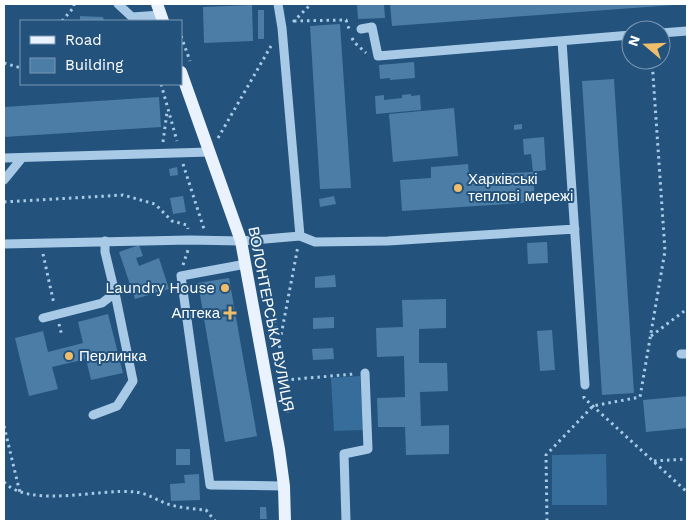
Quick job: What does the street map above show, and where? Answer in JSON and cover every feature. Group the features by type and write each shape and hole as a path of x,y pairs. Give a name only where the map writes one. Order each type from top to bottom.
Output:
{"main road":[{"name":"ВОЛОНТЕРСЬКА ВУЛИЦЯ","path":"182,75 241,241 278,439 284,486 285,521"}],"lane":[{"path":"118,4 132,17 160,13"},
{"path":"278,4 282,28 300,236"},
{"path":"361,29 372,27 378,56 621,37"},
{"path":"671,32 687,31"},
{"path":"562,41 585,385"},
{"path":"4,158 210,152"},
{"path":"4,180 22,158"},
{"path":"4,244 106,241 241,241 300,236 315,242 388,241 575,228"},
{"path":"93,415 117,406 133,381 106,252 106,241"},
{"path":"246,264 181,276 210,484 284,486"},
{"path":"43,318 102,303 115,293"},
{"path":"346,521 344,454 368,449 365,373"}],"path":[{"path":"63,20 74,7 74,4"},
{"path":"210,152 282,28 294,21 311,4"},
{"path":"294,21 346,20 354,42 363,52 378,56"},
{"path":"4,63 20,68"},
{"path":"547,521 546,455 593,406 640,397 665,250 653,70"},
{"path":"164,153 162,140 168,108"},
{"path":"4,202 123,195 155,204 172,221 186,225 190,240 181,276"},
{"path":"279,344 300,236"},
{"path":"33,242 44,255 62,336"},
{"path":"650,336 687,309"},
{"path":"285,380 365,373"},
{"path":"585,385 584,398 687,492"},
{"path":"4,426 20,493"},
{"path":"653,461 687,459"},
{"path":"4,483 20,493 59,497 92,492 137,492 172,505 206,510 215,521"}],"shaded area":[{"path":"360,376 363,430 334,431 331,378"},
{"path":"606,454 607,505 552,505 552,455"}],"building":[{"path":"384,4 385,18 358,19 357,5"},
{"path":"390,4 674,4 674,5 392,26"},
{"path":"252,5 253,41 204,43 203,7"},
{"path":"258,10 264,10 264,39 258,39"},
{"path":"80,16 103,17 104,20 80,20"},
{"path":"340,24 351,188 320,189 310,26"},
{"path":"414,62 415,78 380,79 379,65"},
{"path":"614,79 634,393 602,395 582,81"},
{"path":"411,94 411,96 420,95 421,110 376,114 375,96 384,95 384,100 402,98 402,95"},
{"path":"159,97 161,127 4,137 4,107"},
{"path":"454,108 458,156 393,162 389,114"},
{"path":"522,124 522,129 514,130 514,125"},
{"path":"544,137 546,170 533,172 531,154 524,155 523,139"},
{"path":"468,164 469,175 533,172 535,202 402,211 400,180 431,178 431,167"},
{"path":"177,167 178,175 170,176 169,169"},
{"path":"183,196 186,212 173,214 170,198"},
{"path":"334,196 336,204 320,207 319,199"},
{"path":"547,242 548,263 528,264 527,243"},
{"path":"139,245 143,256 136,258 139,266 159,258 169,289 135,299 119,252"},
{"path":"335,275 336,287 315,288 315,277"},
{"path":"229,278 257,436 225,442 198,283"},
{"path":"446,299 446,328 419,329 419,363 447,363 448,391 420,392 421,426 449,425 449,454 406,455 405,427 378,427 377,398 405,397 404,356 377,357 376,328 403,327 402,300"},
{"name":"Перлинка","path":"108,314 123,373 91,380 86,359 52,367 58,389 29,396 15,338 43,331 48,352 83,343 78,322"},
{"path":"334,317 334,328 313,329 313,318"},
{"path":"552,330 555,370 540,371 537,331"},
{"path":"333,348 334,359 313,360 312,349"},
{"path":"687,396 687,428 646,432 643,400"},
{"path":"176,449 190,449 190,465 176,465"},
{"path":"199,474 200,500 171,501 170,484 185,483 184,475"},
{"path":"260,507 266,507 267,519 260,519"}],"place":[{"name":"Харківські теплові мережі","path":"458,188"},
{"name":"Laundry House","path":"225,288"},
{"name":"Аптека","path":"230,313"},
{"name":"Перлинка","path":"69,356"}]}
